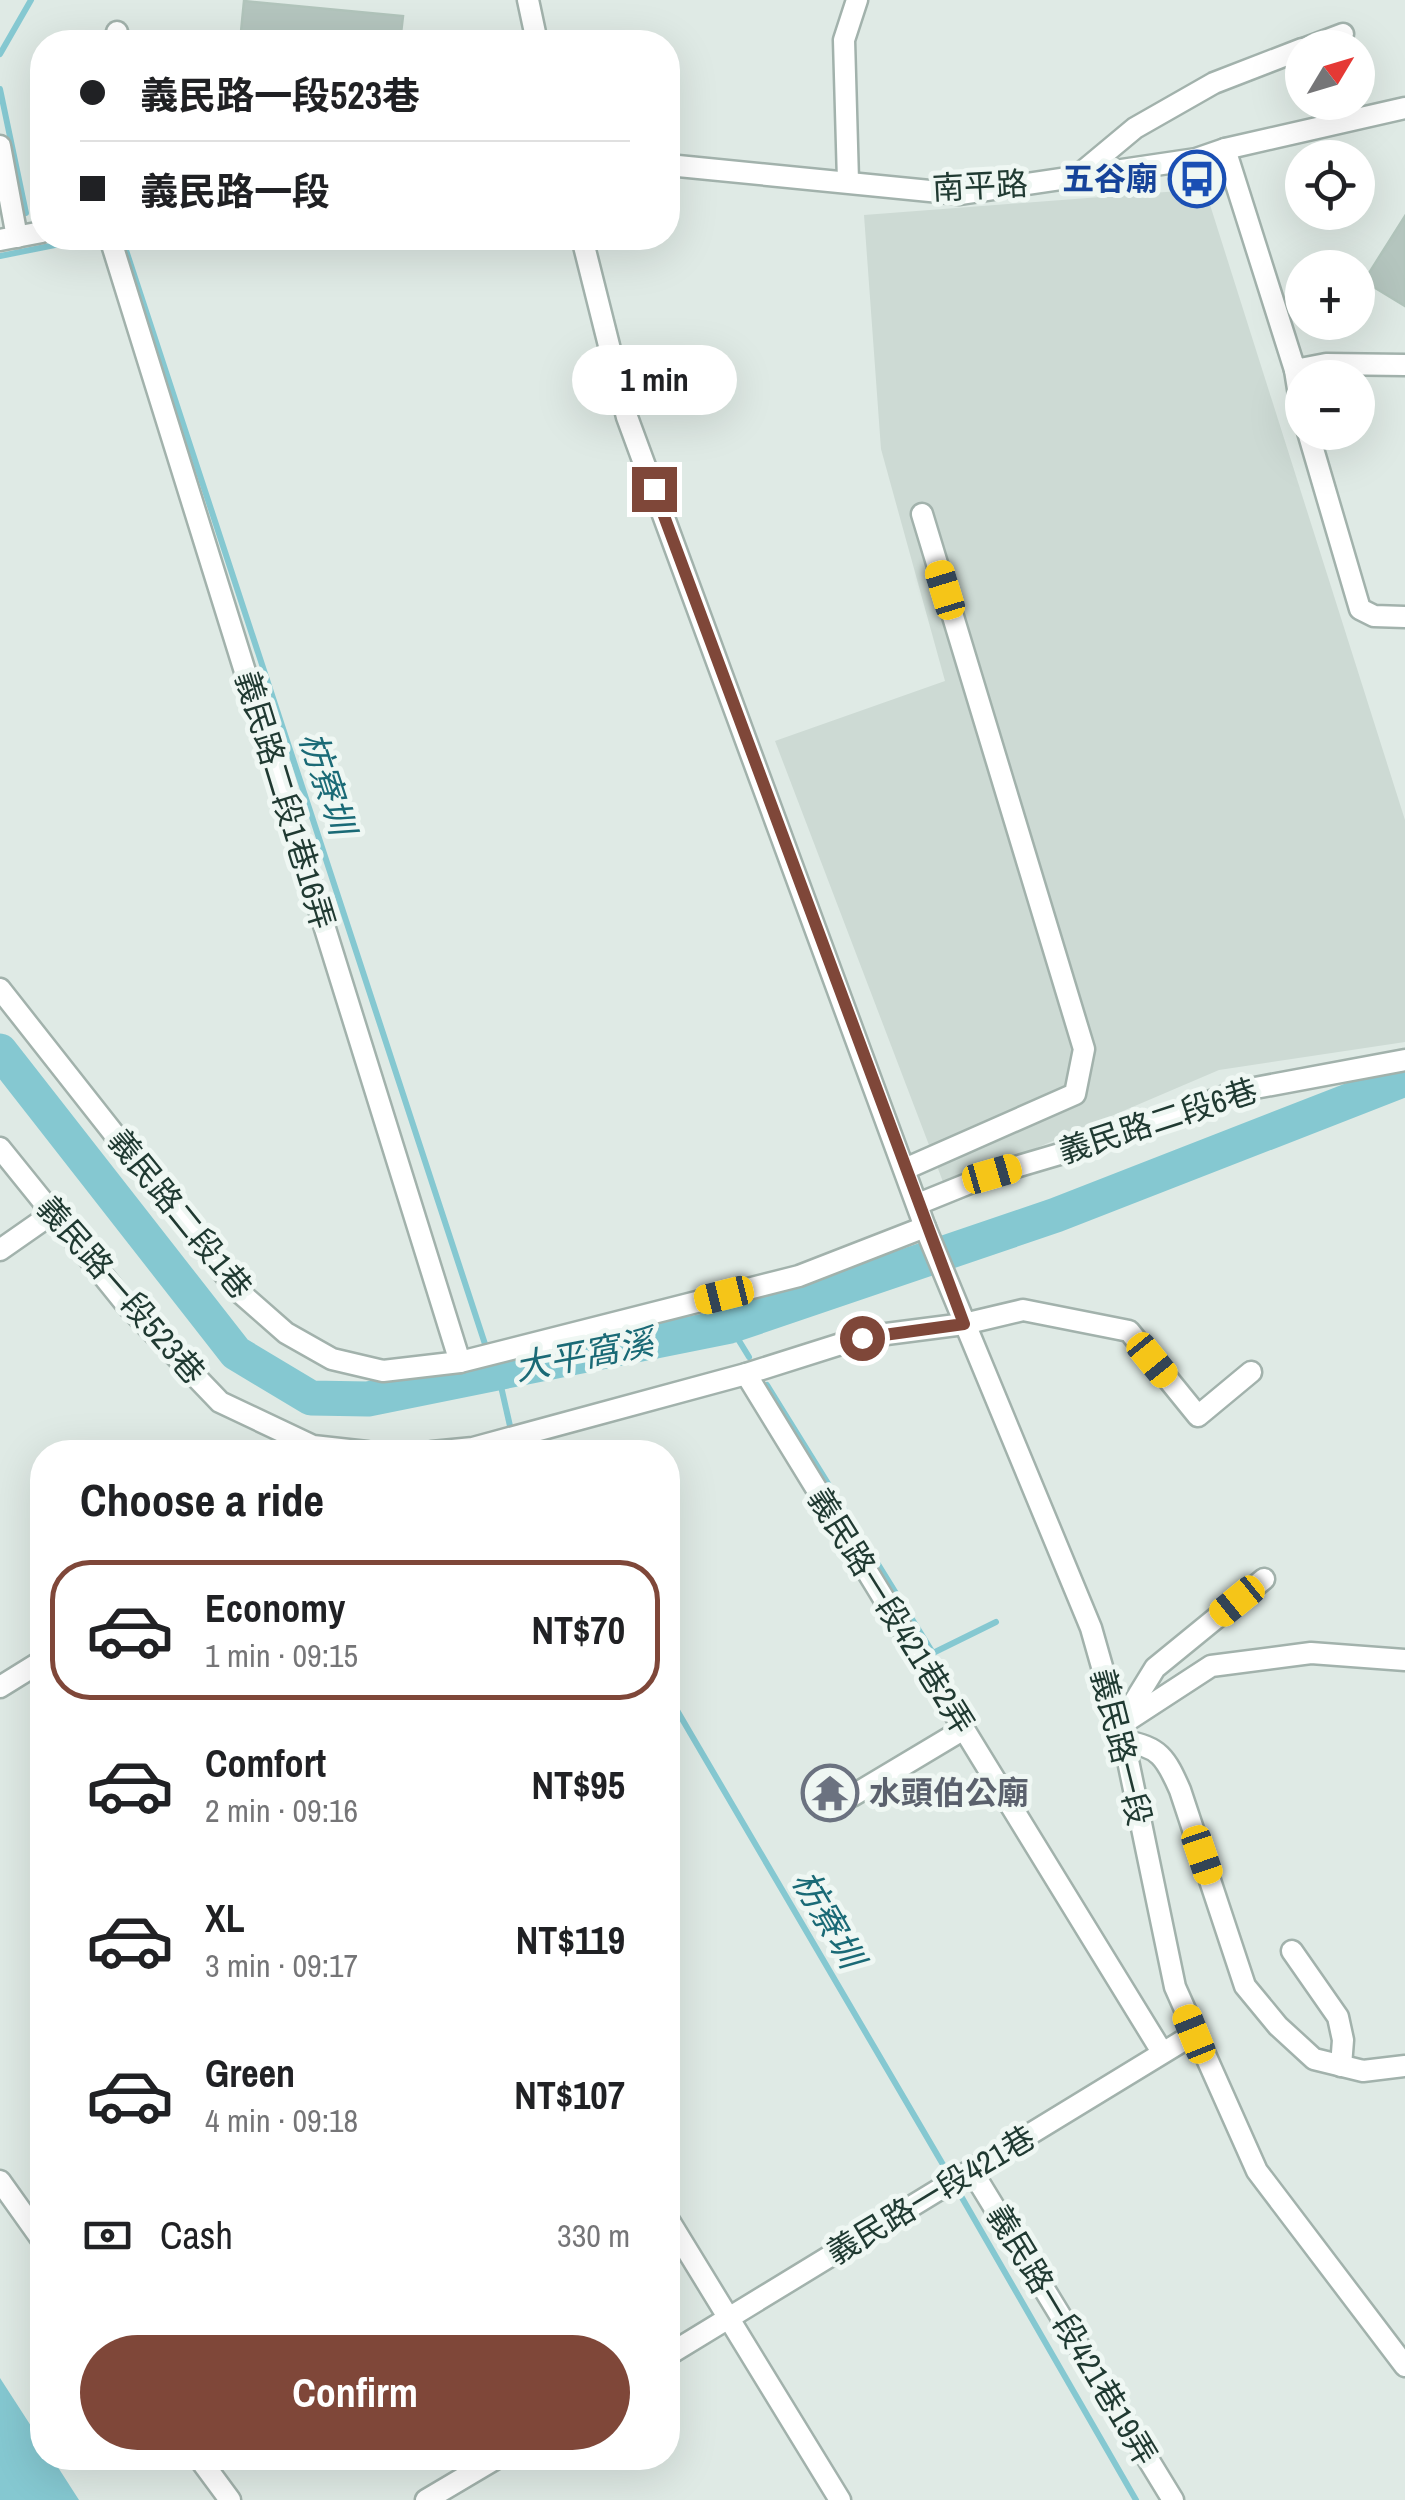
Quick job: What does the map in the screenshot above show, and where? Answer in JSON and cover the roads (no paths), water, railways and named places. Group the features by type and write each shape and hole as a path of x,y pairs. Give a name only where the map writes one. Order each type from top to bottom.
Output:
{"street":[{"path":"528,0 534,30"},
{"path":"848,181 844,40 857,0"},
{"path":"1074,179 1135,128 1214,82 1285,55"},
{"name":"南平路","path":"680,165 960,194 1196,160 1226,149 1405,108"},
{"path":"0,146 9,238"},
{"path":"1226,149 1292,360"},
{"name":"義民路二段1巷16弄","path":"114,250 460,1362"},
{"path":"585,250 627,417 926,1226"},
{"path":"1375,365 1405,365"},
{"path":"1313,450 1360,610 1374,616 1405,617"},
{"path":"905,1169 1075,1094 1084,1049 922,514"},
{"name":"義民路二段1巷","path":"0,990 237,1290 286,1333 332,1359 382,1371 460,1362 799,1276 926,1226"},
{"name":"義民路二段6巷","path":"918,1204 992,1174 1080,1148 1238,1090 1405,1060"},
{"name":"義民路一段523巷","path":"0,1148 124,1303 220,1402 293,1440"},
{"path":"0,1250 52,1213"},
{"name":"義民路一段","path":"926,1226 1091,1628 1121,1734 1175,1987 1194,2034 1257,2171 1405,2366"},
{"path":"503,1440 862,1338 964,1324 1023,1310 1128,1331 1198,1416 1251,1372"},
{"name":"義民路一段421巷2弄","path":"746,1374 1162,2052"},
{"path":"1121,1734 1155,1668 1264,1579"},
{"path":"1121,1734 1211,1666 1310,1654 1405,1660"},
{"path":"0,1687 30,1668"},
{"path":"852,1796 964,1729"},
{"path":"1121,1734 1166,1759 1180,1790 1245,1986 1278,2026 1314,2059 1363,2071 1405,2066"},
{"path":"1292,1951 1338,2017 1344,2040 1342,2066"},
{"name":"義民路一段421巷","path":"680,2348 1194,2034"},
{"name":"義民路一段421巷19弄","path":"972,2171 1173,2500"},
{"path":"0,2181 30,2223"},
{"path":"680,2239 840,2500"},
{"path":"208,2470 230,2500"},
{"path":"426,2500 477,2470"}],"water":[{"path":"0,2378 30,2424 30,2470 60,2470 79,2500 0,2500"}],"waterway":[{"name":"枋寮圳","path":"0,54 31,0"},
{"name":"枋寮圳","path":"0,89 26,213"},
{"name":"枋寮圳","path":"0,256 30,250"},
{"name":"枋寮圳","path":"126,250 485,1344"},
{"name":"大平窩溪","path":"0,1051 236,1353 311,1398 368,1399 730,1326 1056,1215 1405,1079"},
{"path":"730,1326 749,1357"},
{"path":"498,1373 510,1426"},
{"path":"767,1385 933,1653 996,1622"},
{"name":"枋寮圳","path":"680,1715 945,2168"},
{"name":"枋寮圳","path":"961,2196 1136,2500"}],"place":[{"name":"五谷廟","path":"1197,179"},
{"name":"水頭伯公廟","path":"830,1793"}]}
